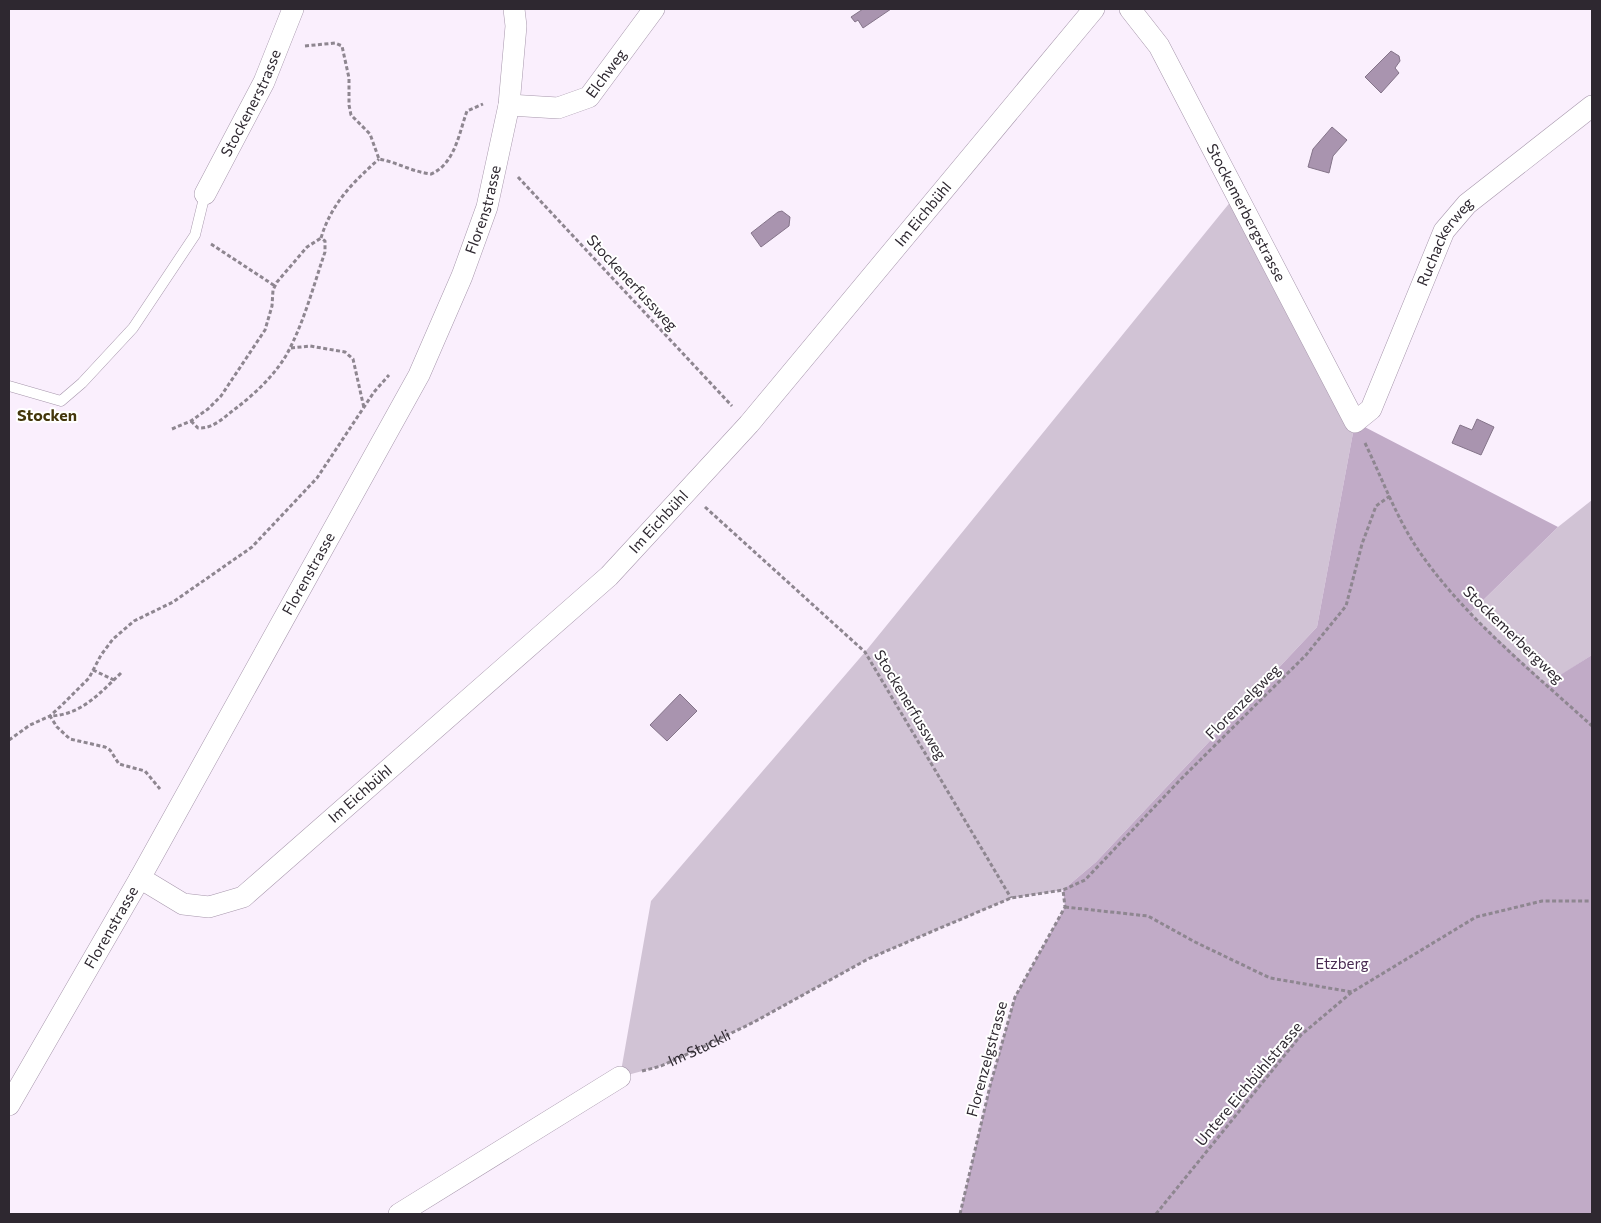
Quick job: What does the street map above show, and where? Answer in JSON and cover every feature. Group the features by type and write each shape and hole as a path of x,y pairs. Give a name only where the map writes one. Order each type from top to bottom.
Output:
{"street":[{"name":"Stockenerstrasse","path":"205,194 264,82 293,9"},
{"name":"Florenstrasse","path":"9,1105 140,878 419,375 462,276 487,207 509,105 516,26 514,9"},
{"name":"Elchweg","path":"509,105 558,108 589,97 654,9"},
{"name":"Im Eichbühl","path":"140,878 182,904 209,907 243,898 609,576 749,424 1094,9"},
{"name":"Stockemerbergstrasse","path":"1130,9 1159,46 1355,422"},
{"name":"Ruchackerweg","path":"1355,422 1371,409 1444,231 1467,204 1592,106"},
{"path":"398,1214 620,1077"}],"lane":[{"path":"9,386 61,401 82,383 133,328 195,235 205,194"}],"path":[{"path":"299,46 335,43 342,46 350,78 349,104 351,115 370,134 379,159"},
{"path":"379,159 431,174 446,164 454,150 467,111 486,102 509,105"},
{"name":"Stockenerfussweg","path":"499,157 749,424"},
{"path":"172,429 191,421 208,409 221,396 265,330 272,306 275,286 296,258 307,247 321,238 327,218 336,204 357,178 379,159"},
{"path":"195,235 238,260 275,286"},
{"path":"191,421 198,428 205,428 217,423 244,402 274,371 290,348 325,252 325,241 321,238"},
{"path":"290,348 310,346 345,352 350,355 354,359 364,409"},
{"path":"50,716 89,678 113,639 134,622 173,602 252,547 317,478 374,392 388,375 399,369 419,375"},
{"name":"Stockemerbergweg","path":"1355,422 1415,545 1470,613 1592,726"},
{"name":"Stockenerfussweg","path":"688,492 865,652 1012,898"},
{"name":"Florenzelgweg","path":"1012,898 1063,890 1084,880 1181,779 1306,655 1346,606 1362,544 1376,506 1390,496"},
{"path":"93,670 114,680"},
{"path":"9,740 30,725 50,716 72,713 86,705 121,673"},
{"path":"50,716 56,728 70,739 110,750 119,764 145,771 162,791 180,804"},
{"path":"1063,890 1065,907 1148,916 1195,942 1270,978 1352,992"},
{"name":"Im Stuckli","path":"620,1077 661,1066 703,1047 754,1022 868,959 1012,898"},
{"name":"Untere Eichbühlstrasse","path":"1156,1214 1301,1035 1352,992 1476,917 1542,901 1592,901"},
{"name":"Florenzelgstrasse","path":"960,1214 990,1086 1015,996 1065,907"}],"shaded area":[{"path":"863,9 891,9 863,28 858,20 855,22 851,17"},
{"path":"1391,51 1399,56 1400,61 1395,68 1399,73 1381,93 1365,77"},
{"path":"1332,127 1347,140 1333,156 1329,173 1308,167 1313,149"},
{"path":"1236,195 1355,422 1317,627 1096,862 1063,890 1011,898 868,959 754,1022 661,1066 620,1077 651,901 865,652"},
{"path":"782,211 790,217 789,226 761,247 751,233"},
{"path":"1477,419 1494,427 1481,455 1452,443 1460,425 1472,430"},
{"path":"1592,500 1592,655 1546,685 1470,613 1558,527"},
{"path":"680,694 697,711 667,741 650,725"}],"green space":[{"name":"Etzberg","path":"1355,422 1558,527 1470,613 1546,684 1592,655 1592,1214 960,1214 990,1086 1015,997 1065,907 1063,890 1096,862 1317,627"}],"district":[{"name":"Stocken","path":"47,415"}]}
